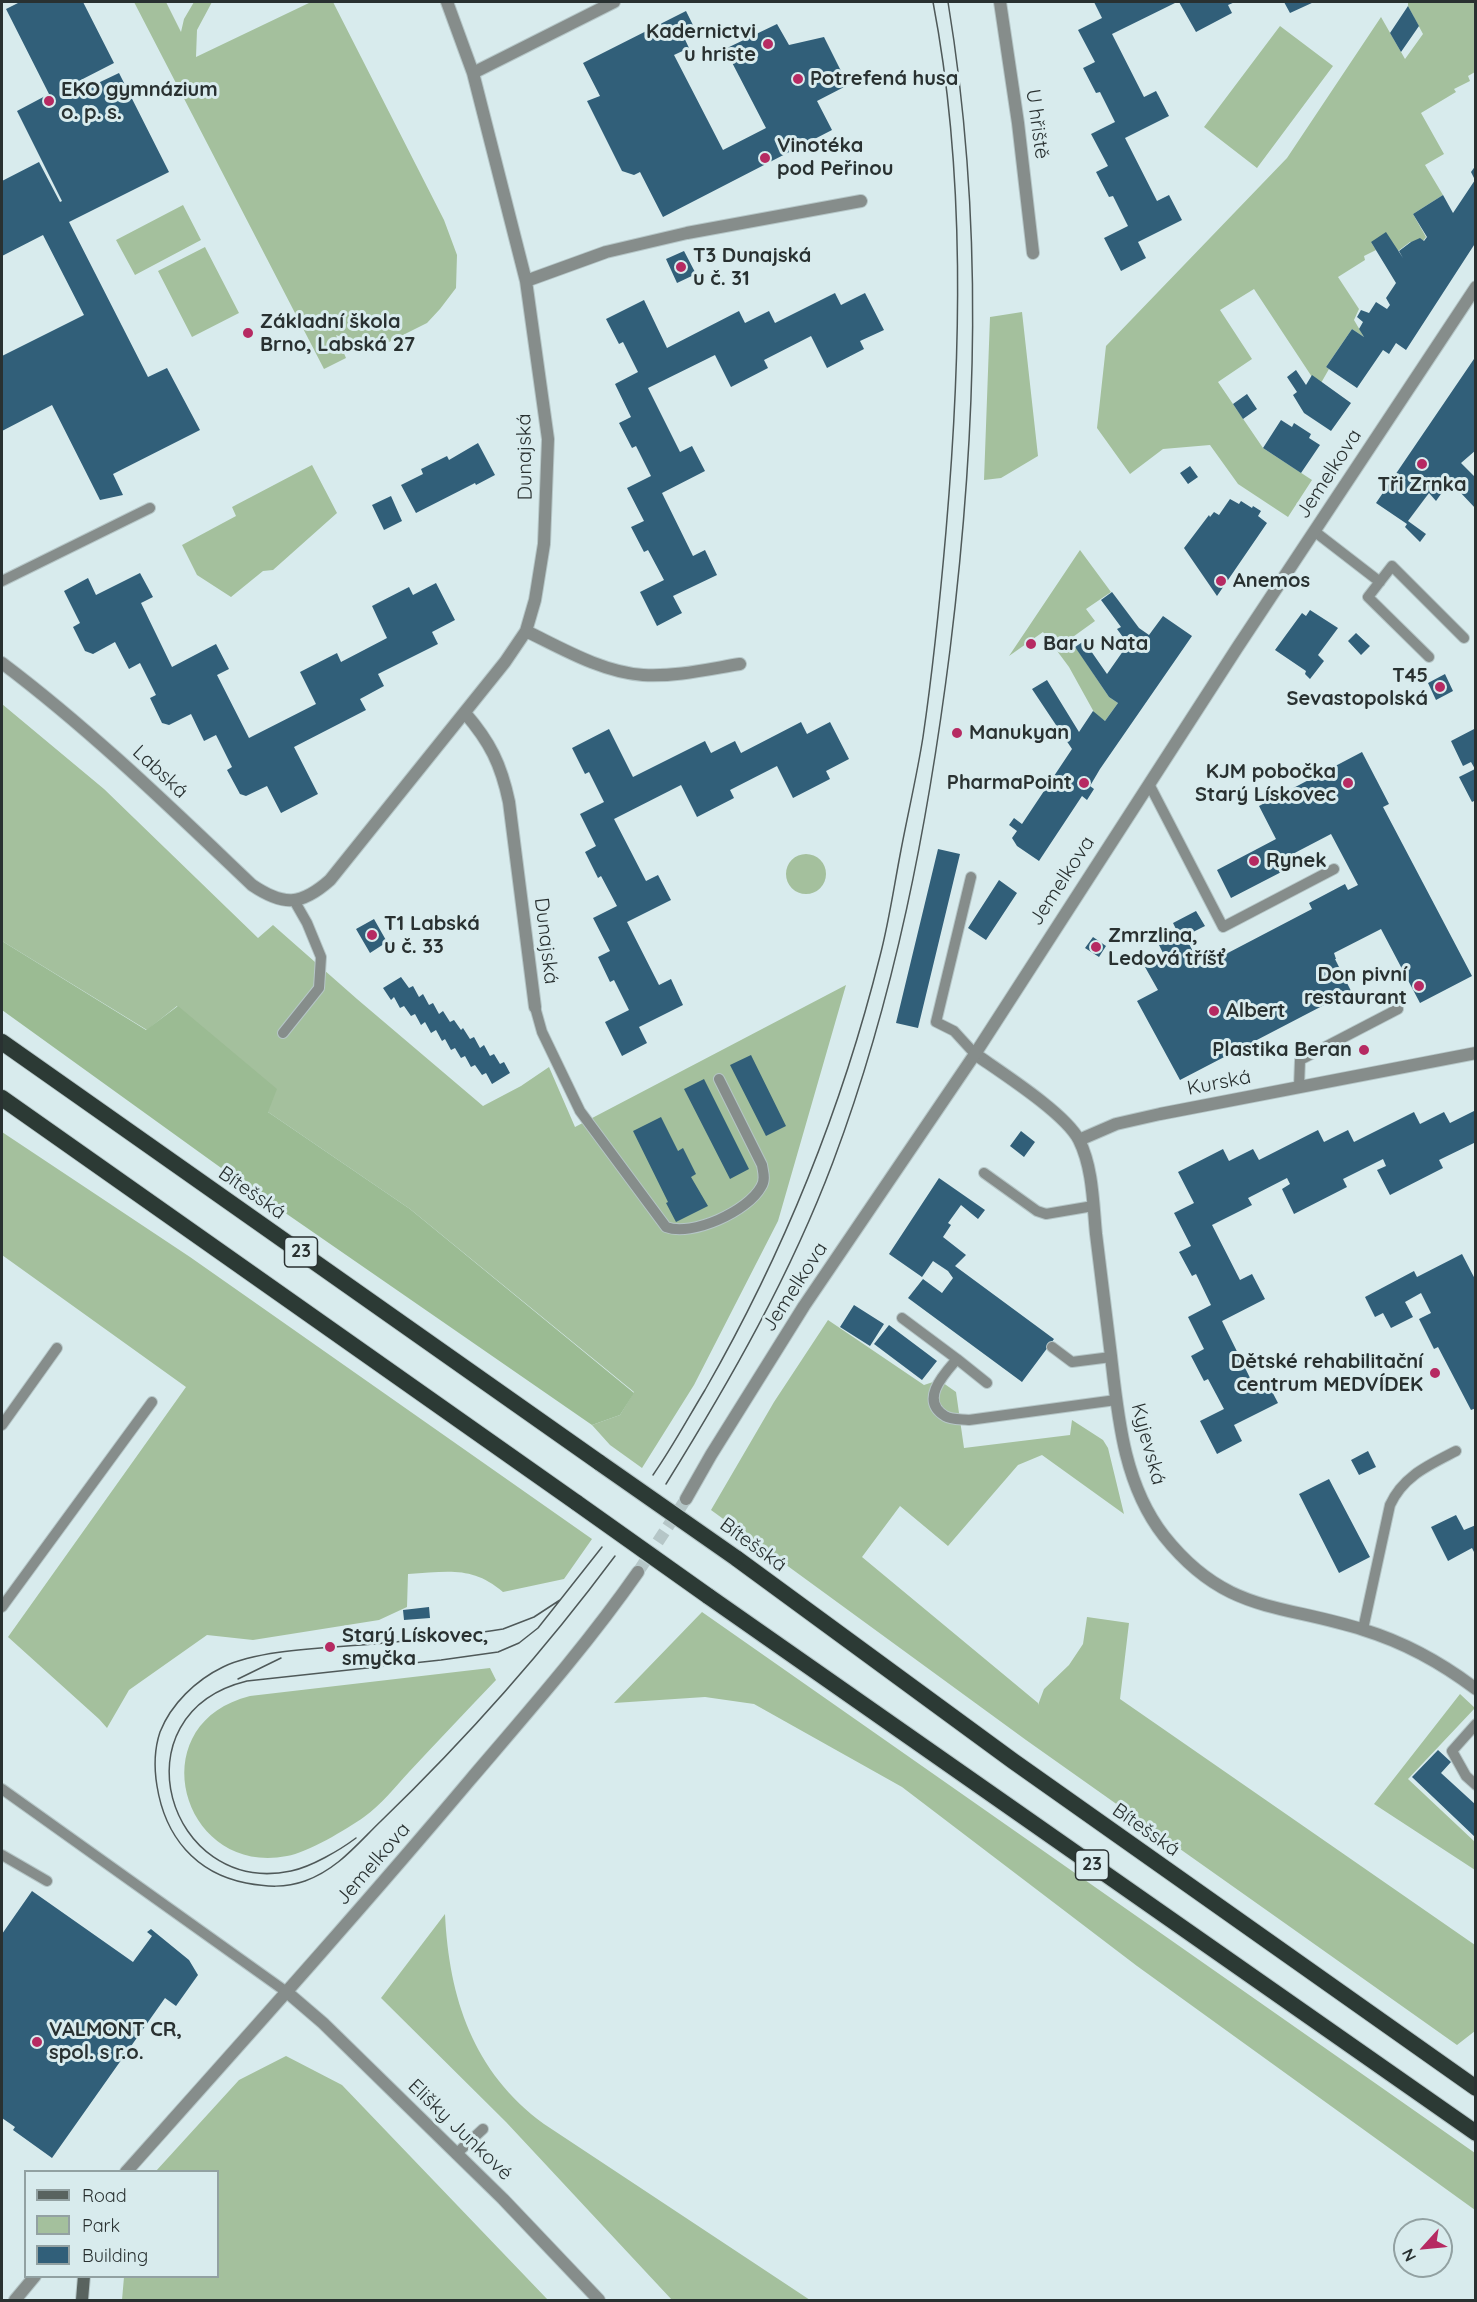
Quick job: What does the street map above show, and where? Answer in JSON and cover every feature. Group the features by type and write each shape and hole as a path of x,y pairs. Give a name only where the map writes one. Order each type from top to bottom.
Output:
{"highway":[{"name":"Bítešská","path":"2,1042 736,1558 1013,1761 1476,2088"},
{"name":"23","path":"2,1098 708,1596 1476,2133"}],"main road":[{"path":"82,2301 84,2278"}],"street":[{"name":"Dunajská","path":"295,902 317,892 330,880 505,663 526,631 535,600 544,544 548,439 526,281 473,73 447,2"},
{"path":"473,73 614,2"},
{"name":"U hřiště","path":"1000,2 1034,252"},
{"path":"526,281 606,252 687,233 861,201"},
{"name":"Jemelkova","path":"686,1499 804,1306 975,1054 1314,531 1476,287"},
{"path":"526,631 599,665 621,672 670,675 741,664"},
{"name":"Labská","path":"2,663 38,690 121,762 252,885 268,896 295,902"},
{"name":"Dunajská","path":"465,713 491,747 505,780 535,1007"},
{"name":"Kurská","path":"1079,1140 1116,1124 1137,1119 1476,1053"},
{"name":"Kyjevská","path":"975,1054 1067,1124 1079,1140 1085,1158 1093,1206 1116,1400 1124,1446 1139,1492 1164,1535 1188,1562 1211,1581 1236,1596 1271,1608 1363,1629 1418,1653 1476,1689"},
{"name":"Jemelkova","path":"128,2170 288,1993 592,1636 638,1572"},
{"name":"Elišky Junkové","path":"288,1993 317,2018 541,2237 599,2301"},
{"path":"15,2301 34,2278"}],"lane":[{"path":"2,581 150,507"},
{"path":"1314,531 1380,582"},
{"path":"1429,657 1368,597 1392,566 1464,638"},
{"path":"1149,784 1223,927 1334,869"},
{"path":"971,877 936,1022 954,1032 975,1054"},
{"path":"283,1033 319,988 321,957 295,902"},
{"path":"535,1007 542,1032 580,1111 666,1227 675,1230 690,1229 717,1220 744,1205 762,1186 764,1175 762,1165 719,1079"},
{"path":"1299,1087 1300,1060 1398,1009"},
{"path":"984,1173 1037,1211 1046,1214 1093,1206"},
{"path":"902,1318 987,1383"},
{"path":"1052,1347 1072,1362 1111,1357"},
{"path":"2,1425 57,1348"},
{"path":"957,1359 939,1380 933,1397 936,1408 946,1417 969,1420 1116,1400"},
{"path":"2,1607 152,1402"},
{"path":"1363,1629 1390,1505 1396,1491 1413,1474 1456,1451"},
{"path":"1476,1724 1452,1751 1466,1776 1476,1785"},
{"path":"2,1789 288,1993"},
{"path":"2,1855 47,1881"},
{"path":"456,2154 483,2129"}],"green space":[{"path":"134,2 166,2 181,32 184,19 194,2 212,2 197,30 196,57 311,2 333,2 444,220 457,255 456,288 427,323 385,344 365,345 336,335 346,358 324,369"},
{"path":"1408,2 1475,2 1475,72 1468,76 1470,81 1454,89 1456,92 1421,113 1444,154 1425,165 1443,195 1413,214 1426,237 1423,241 1410,242 1398,251 1371,242 1376,250 1364,256 1365,260 1338,277 1359,309 1354,320 1364,337 1352,329 1326,367 1329,369 1321,383 1312,377 1254,289 1220,310 1252,359 1218,382 1263,448 1312,480 1288,517 1238,484 1210,445 1163,449 1130,474 1097,428 1106,346 1287,158 1381,17 1405,59 1423,34"},
{"path":"1280,26 1333,66 1257,168 1204,127"},
{"path":"183,205 201,240 135,275 116,240"},
{"path":"205,247 239,313 192,337 158,271"},
{"path":"1022,312 1038,456 1001,478 984,480 990,317"},
{"path":"312,465 337,513 273,570 263,571 231,597 197,575 182,545 236,516 232,507"},
{"path":"1080,550 1111,592 1086,609 1095,621 1070,639 1109,697 1118,703 1105,721 1095,714 1069,667 1043,632 1009,656"},
{"path":"2,704 104,789 258,938 273,925 483,1106 521,1086 549,1067 575,1127 846,985 778,1221 694,1385 642,1468 610,1445 592,1425 620,1415 634,1392 410,1209 268,1112 177,1006 147,1030 2,941"},
{"path":"806,854 820,860 826,874 820,888 806,894 792,888 786,874 792,860"},
{"path":"2,941 146,1030 178,1006 277,1089 268,1112 410,1209 634,1393 620,1415 592,1425 242,1183 2,1010"},
{"path":"2,1132 190,1257 592,1539 564,1579 503,1592 492,1583 469,1574 447,1572 408,1574 407,1607 379,1620 253,1640 207,1635 129,1690 107,1728 8,1637 186,1387 2,1255"},
{"path":"828,1320 924,1385 939,1380 956,1392 964,1448 1070,1435 1072,1420 1103,1440 1108,1448 1124,1514 1042,1455 1018,1465 948,1546 900,1506 862,1557 1038,1705 1044,1689 1069,1665 1083,1644 1087,1617 1129,1623 1120,1699 1475,1945 1475,2031 1457,2045 1026,1740 711,1510 774,1402"},
{"path":"702,1612 1475,2153 1475,2210 1137,1966 902,1787 754,1704 705,1697 614,1703"},
{"path":"490,1668 496,1680 388,1796 364,1817 327,1840 287,1856 251,1856 221,1844 200,1822 187,1794 185,1764 194,1736 215,1712 250,1696"},
{"path":"1460,1694 1475,1708 1408,1779 1475,1842 1475,1870 1374,1804"},
{"path":"445,1914 447,1945 459,2004 469,2031 499,2081 544,2124 810,2300 672,2300 506,2122 381,1998"},
{"path":"286,2056 342,2085 548,2300 122,2300 124,2278 219,2278 219,2170 157,2170 239,2080"}],"building":[{"path":"20,2 83,2 114,63 73,84 77,93 119,73 169,172 69,222 148,377 167,368 200,430 113,474 123,495 100,500 52,405 2,431 2,356 84,315 43,235 2,256 2,181 39,162 60,202 62,201 17,111 49,94 6,9"},
{"path":"1094,2 1177,2 1112,34 1144,97 1156,91 1169,116 1125,138 1157,201 1169,195 1182,220 1138,242 1146,258 1121,271 1104,238 1128,226 1113,196 1109,197 1096,172 1108,166 1091,134 1115,122 1100,92 1096,93 1083,68 1095,62 1078,30 1102,18"},
{"path":"1179,2 1235,2 1228,5 1232,13 1196,32"},
{"path":"1284,2 1314,2 1290,13"},
{"path":"1408,6 1419,26 1401,52 1390,33"},
{"path":"686,11 693,25 681,31 689,48 674,55 723,150 766,128 725,49 777,24 789,45 824,37 848,85 817,101 832,130 663,217 640,172 634,175 622,171 587,101 600,96 583,63"},
{"path":"1476,165 1476,242 1406,350 1396,343 1389,354 1383,350 1357,388 1326,367 1352,329 1364,337 1359,329 1363,322 1357,317 1361,310 1369,313 1376,302 1387,309 1390,305 1386,298 1396,283 1371,242 1386,232 1403,258 1399,251 1411,242 1420,238 1424,241 1427,237 1413,214 1443,195 1453,213 1475,180 1471,172"},
{"name":"T3 Dunajská u č. 31","path":"684,251 696,274 677,283 666,259"},
{"path":"835,293 841,305 865,293 884,330 860,341 864,349 827,368 811,336 764,360 768,368 731,387 715,355 648,388 680,452 692,446 705,471 662,493 693,556 705,550 717,575 673,596 682,613 657,626 640,592 664,580 648,550 644,552 631,527 644,521 627,488 651,476 636,446 632,448 619,423 631,417 615,384 638,372 623,342 619,344 606,319 644,300 667,348 739,311 745,323 769,311 775,323"},
{"path":"1476,356 1476,450 1461,463 1476,478 1476,509 1459,491 1448,484 1436,501 1429,493 1408,521 1426,534 1420,542 1405,527 1407,524 1376,503"},
{"path":"1296,370 1306,385 1312,375 1351,403 1331,431 1304,413 1293,395 1297,392 1287,377"},
{"path":"1247,394 1257,409 1243,419 1233,404"},
{"path":"1281,420 1292,427 1294,423 1311,434 1309,438 1320,445 1301,473 1263,448"},
{"path":"478,443 495,475 416,513 401,485 423,474 421,469 447,456 449,460"},
{"path":"1190,466 1198,477 1188,484 1180,473"},
{"path":"391,496 402,521 384,530 372,505"},
{"path":"1230,499 1239,504 1241,501 1261,511 1258,516 1267,523 1217,596 1184,548 1209,515 1210,517 1214,512 1219,515"},
{"path":"140,573 153,597 141,603 172,667 216,644 229,669 217,675 249,738 316,704 300,672 337,653 341,662 387,638 372,606 409,587 413,595 436,583 455,620 432,632 438,644 378,674 384,686 360,699 366,710 294,747 318,794 281,813 267,786 246,796 240,794 227,770 232,767 216,735 204,741 191,714 169,725 162,723 150,698 156,695 140,663 129,669 115,642 93,654 85,651 73,627 80,623 64,591 88,578 96,595"},
{"path":"1112,592 1139,628 1149,635 1163,616 1192,636 1100,769 1090,786 1094,789 1087,800 1082,796 1039,861 1017,846 1012,838 1017,831 1009,825 1014,818 1022,824 1072,749 1032,689 1047,680 1079,732 1093,711 1105,721 1118,703 1109,697 1075,647 1084,641 1107,674 1128,644 1117,629 1121,627 1101,600"},
{"path":"1310,610 1338,628 1318,655 1324,661 1310,679 1305,674 1306,671 1275,650 1302,613 1306,616"},
{"path":"1356,633 1370,646 1361,655 1348,641"},
{"name":"T45 Sevastopolská","path":"1445,674 1453,691 1436,700 1428,683"},
{"path":"801,722 807,734 830,722 849,759 826,771 830,779 793,798 777,766 730,790 734,798 697,817 681,785 614,819 646,881 658,875 671,900 627,922 659,985 671,979 683,1005 639,1027 647,1043 622,1056 605,1022 629,1010 614,980 610,982 598,957 610,951 593,918 617,906 601,876 598,878 585,852 596,846 580,814 604,802 589,772 585,774 572,748 609,729 633,777 705,741 711,753 735,741 741,753"},
{"path":"1476,728 1476,800 1472,802 1459,777 1475,769 1471,762 1463,766 1451,741"},
{"path":"1362,752 1389,804 1383,807 1472,976 1420,1003 1381,929 1334,953 1351,991 1180,1080 1137,1001 1158,990 1145,967 1165,957 1159,945 1179,935 1173,923 1196,911 1205,926 1185,936 1201,967 1312,909 1309,903 1345,884 1348,890 1358,885 1331,834 1285,858 1291,867 1231,898 1217,870 1276,839 1259,806"},
{"path":"938,849 960,854 918,1028 896,1023"},
{"path":"999,880 1017,893 986,940 968,928"},
{"name":"T1 Labská u č. 33","path":"374,919 387,942 370,953 356,929"},
{"name":"Zmrzlina, Ledová tříšť","path":"1093,937 1106,946 1099,957 1085,948"},
{"path":"401,977 409,988 413,986 419,997 423,994 429,1005 433,1003 439,1014 443,1011 450,1022 454,1020 461,1030 463,1028 470,1039 474,1037 480,1048 484,1045 490,1056 494,1054 500,1064 504,1062 510,1073 492,1084 486,1073 482,1075 475,1065 471,1067 465,1056 461,1058 455,1048 451,1050 436,1030 431,1033 425,1022 421,1025 415,1014 411,1016 404,1006 400,1008 394,997 391,1000 383,988"},
{"path":"751,1055 786,1126 766,1136 730,1065"},
{"path":"704,1079 749,1169 730,1179 684,1089"},
{"path":"1476,1110 1476,1142 1439,1160 1443,1168 1390,1195 1377,1170 1386,1166 1383,1159 1343,1179 1347,1187 1294,1214 1282,1189 1290,1184 1287,1178 1248,1198 1252,1205 1212,1225 1240,1280 1252,1274 1265,1299 1222,1321 1253,1384 1265,1378 1278,1403 1234,1425 1242,1441 1217,1454 1200,1421 1224,1409 1208,1379 1204,1381 1191,1356 1204,1349 1188,1317 1211,1305 1196,1274 1192,1276 1179,1252 1191,1246 1174,1213 1194,1203 1178,1172 1223,1149 1229,1161 1253,1149 1259,1160 1318,1130 1324,1142 1348,1130 1354,1142 1414,1112 1420,1124 1444,1112 1450,1123"},
{"path":"661,1117 678,1151 683,1148 696,1174 691,1177 708,1206 676,1222 633,1131"},
{"path":"1021,1131 1035,1142 1024,1157 1010,1146"},
{"path":"939,1178 985,1210 978,1219 961,1205 948,1223 951,1225 943,1237 966,1255 955,1266 1054,1339 1022,1382 908,1298 923,1279 942,1293 953,1278 948,1271 933,1261 922,1277 889,1254"},
{"path":"1462,1254 1476,1281 1476,1408 1471,1410 1438,1347 1434,1349 1419,1319 1431,1313 1421,1293 1405,1302 1413,1317 1391,1328 1383,1313 1375,1317 1365,1297 1414,1271 1417,1277"},
{"path":"854,1305 884,1324 870,1346 840,1327"},
{"path":"889,1325 937,1361 922,1380 874,1344"},
{"path":"1368,1451 1376,1467 1359,1475 1351,1460"},
{"path":"1329,1479 1370,1557 1339,1573 1299,1494"},
{"path":"1456,1515 1464,1530 1476,1525 1476,1556 1472,1548 1448,1561 1431,1527"},
{"path":"429,1607 430,1618 404,1620 403,1610"},
{"path":"1438,1750 1451,1762 1441,1773 1476,1805 1476,1838 1412,1777"},
{"path":"32,1891 133,1962 152,1936 147,1932 151,1929 189,1960 198,1975 176,2006 165,1998 52,2158 13,2130 15,2127 2,2118 2,1934"}],"tunnel":[{"path":"638,1572 686,1499"}],"tram line":[{"path":"653,1475 733,1339 785,1233 808,1179 848,1069 865,1013 889,917 918,765 930,686 944,557 955,399 957,333 956,199 944,67 933,2"},
{"path":"666,1484 736,1367 778,1287 833,1162 874,1037 920,845 950,650 966,487 971,406 972,245 960,84 948,2"},
{"path":"356,1838 325,1858 291,1871 248,1872 213,1857 188,1831 173,1798 170,1762 180,1728 205,1700 247,1681 441,1660 498,1652 519,1643 538,1628 602,1547"},
{"path":"560,1600 534,1617 503,1629 276,1653 238,1661 213,1672 194,1686 178,1703 165,1722 158,1739 155,1759 157,1786 167,1821 175,1836 185,1850 212,1871 246,1883 269,1886 290,1885 305,1881 327,1870 355,1847 474,1726 533,1660 615,1556"},
{"path":"238,1679 281,1658"}],"place":[{"name":"Kadernictvi u hriste","path":"768,44"},
{"name":"Potrefená husa","path":"798,79"},
{"name":"EKO gymnázium o. p. s.","path":"49,101"},
{"name":"Vinotéka pod Peřinou","path":"765,158"},
{"name":"T3 Dunajská u č. 31","path":"681,267"},
{"name":"Základní škola Brno, Labská 27","path":"248,333"},
{"name":"Tři Zrnka","path":"1422,464"},
{"name":"Anemos","path":"1221,581"},
{"name":"Bar u Nata","path":"1031,644"},
{"name":"T45 Sevastopolská","path":"1440,687"},
{"name":"Manukyan","path":"957,733"},
{"name":"PharmaPoint","path":"1084,783"},
{"name":"KJM pobočka Starý Lískovec","path":"1348,783"},
{"name":"Rynek","path":"1254,861"},
{"name":"T1 Labská u č. 33","path":"372,935"},
{"name":"Zmrzlina, Ledová tříšť","path":"1096,947"},
{"name":"Don pivní restaurant","path":"1419,986"},
{"name":"Albert","path":"1214,1011"},
{"name":"Plastika Beran","path":"1364,1050"},
{"name":"Dětské rehabilitační centrum MEDVÍDEK","path":"1435,1373"},
{"name":"Starý Lískovec, smyčka","path":"330,1647"},
{"name":"VALMONT CR, spol. s r.o.","path":"37,2042"}]}
